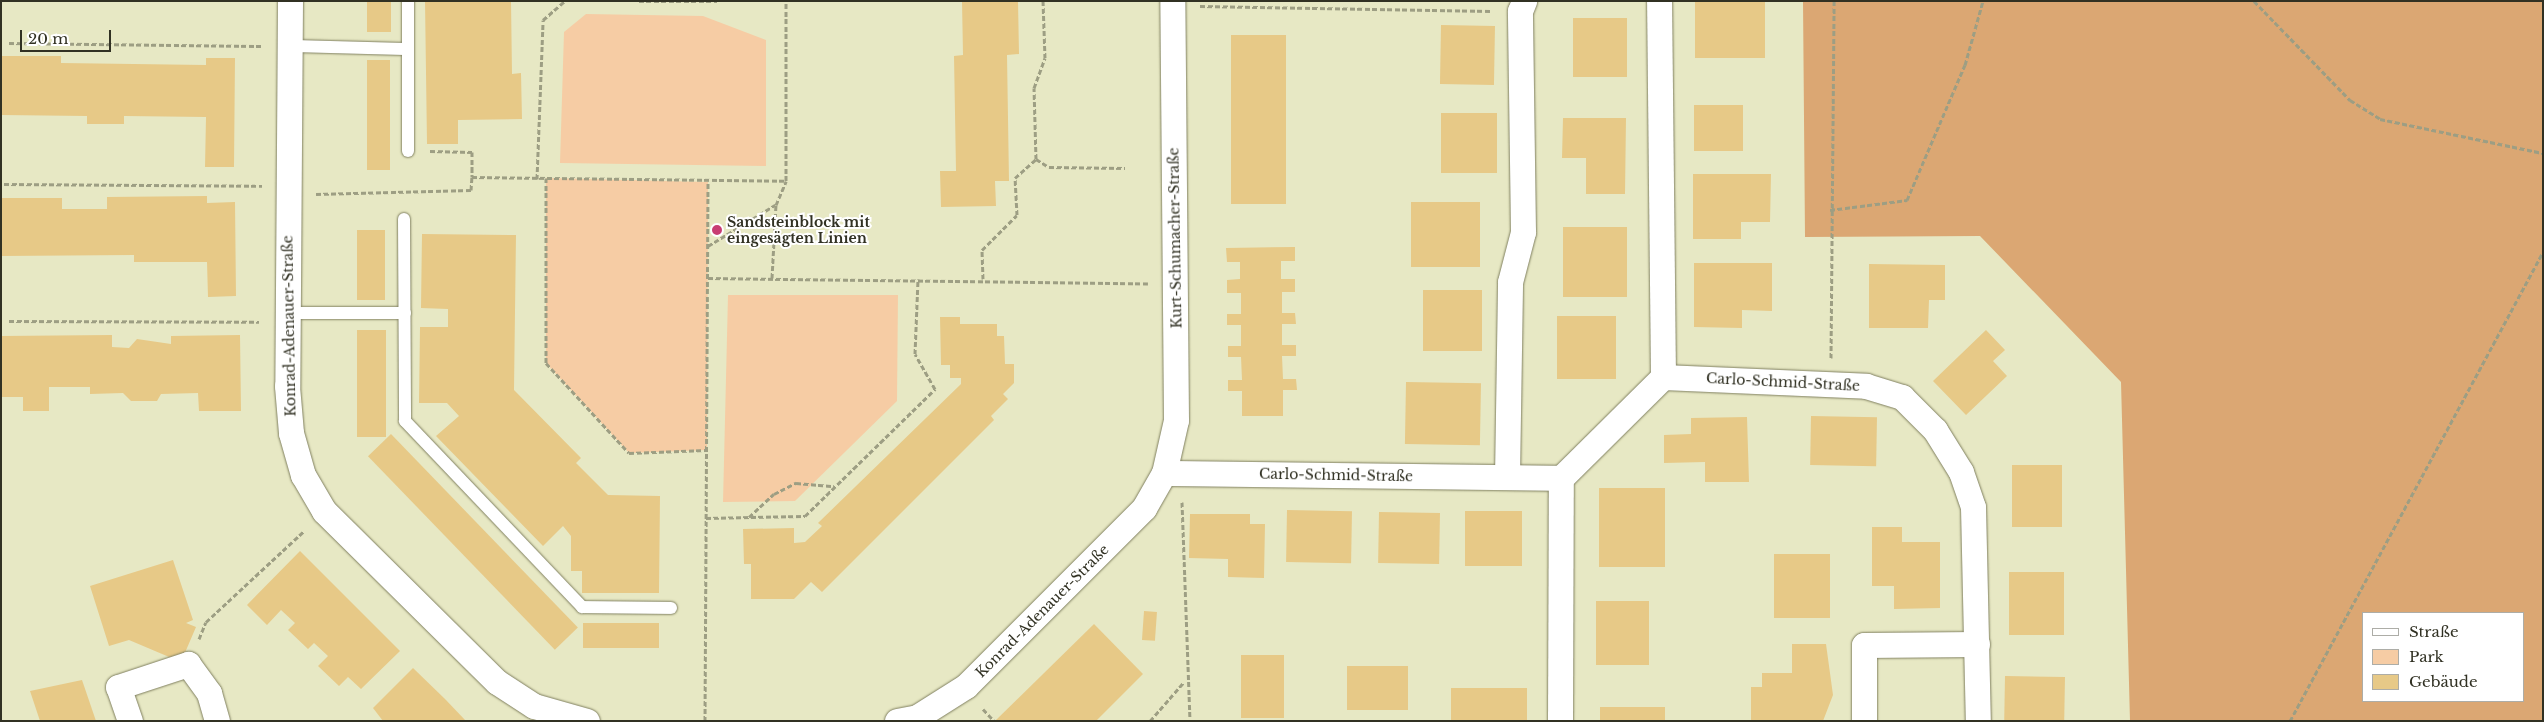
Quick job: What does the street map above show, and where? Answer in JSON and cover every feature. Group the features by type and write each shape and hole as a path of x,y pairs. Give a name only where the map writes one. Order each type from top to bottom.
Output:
{"street":[{"name":"Konrad-Adenauer-Straße","path":"290,1 287,318 291,433 302,475 324,511 497,682 534,714 587,721"},
{"path":"1560,721 1562,478 1663,377 1659,1"},
{"name":"Kurt-Schumacher-Straße","path":"1164,473 1176,420 1176,283 1171,3"},
{"path":"1507,477 1510,282 1523,232 1522,6"},
{"name":"Carlo-Schmid-Straße","path":"1663,377 1866,386 1902,397 1934,430 1961,472 1974,507 1978,721"},
{"name":"Konrad-Adenauer-Straße","path":"896,721 917,717 966,686 1144,508 1164,473"},
{"name":"Carlo-Schmid-Straße","path":"1164,473 1562,478"},
{"path":"1864,721 1864,645 1977,644"},
{"path":"130,721 118,687 188,664 209,693 217,721"}],"lane":[{"path":"408,1 408,151"},
{"path":"290,46 408,49"},
{"path":"404,219 405,421 582,607 671,608"},
{"path":"287,318 405,313"}],"path":[{"path":"537,178 543,20 565,1"},
{"path":"639,1 717,1"},
{"path":"772,278 776,205 786,181 786,1"},
{"path":"982,279 982,250 1017,215 1015,178 1036,159 1034,88 1045,58 1042,1"},
{"path":"1832,383 1830,210 1836,183 1834,1"},
{"path":"1830,210 1907,200 1965,65 1983,1"},
{"path":"2254,1 2350,100 2380,118 2543,153"},
{"path":"1171,3 1522,6"},
{"path":"9,43 290,46"},
{"path":"4,184 288,191 471,190 472,152 408,151"},
{"path":"1036,159 1049,168 1125,168"},
{"path":"472,177 708,182 786,181"},
{"path":"546,178 546,364 630,452 707,450"},
{"path":"705,721 708,182"},
{"path":"708,246 776,205"},
{"path":"2290,721 2543,252"},
{"path":"708,278 982,279 1176,283"},
{"path":"706,518 804,516 936,389 915,354 918,279"},
{"path":"9,321 287,318"},
{"path":"1164,473 1182,495 1185,681 1190,721"},
{"path":"748,518 774,494 796,483 834,486"},
{"path":"188,664 206,622 324,511"},
{"path":"1150,721 1185,681"}],"green space":[{"path":"586,14 703,16 766,40 766,166 560,163 564,32"},
{"path":"546,178 708,182 707,450 629,453 546,363"},
{"path":"728,295 898,295 897,401 795,501 723,502"}],"shaded area":[{"path":"1803,1 2543,1 2543,721 2130,721 2121,382 1980,236 1805,237"}],"building":[{"path":"367,1 391,1 391,32 367,32"},
{"path":"425,1 511,1 512,74 521,73 522,119 458,120 458,144 427,144"},
{"path":"962,1 1018,1 1019,54 1007,55 1009,181 995,181 996,206 941,207 940,171 956,171 954,56 963,55"},
{"path":"1695,1 1765,1 1765,58 1695,58"},
{"path":"1573,18 1627,18 1627,77 1573,77"},
{"path":"1441,25 1495,26 1494,85 1440,84"},
{"path":"1231,35 1286,35 1286,204 1231,204"},
{"path":"1,56 61,56 61,63 206,65 206,58 235,58 234,167 205,167 206,117 124,116 124,124 87,124 87,116 1,115"},
{"path":"367,60 390,60 390,170 367,170"},
{"path":"1694,105 1743,105 1743,151 1694,151"},
{"path":"1441,113 1497,113 1497,173 1441,173"},
{"path":"1563,118 1626,118 1625,194 1586,194 1586,158 1562,158"},
{"path":"1693,174 1771,174 1770,222 1741,222 1741,239 1693,239"},
{"path":"207,196 207,203 235,202 236,296 208,297 207,262 134,262 134,255 1,256 1,198 62,198 62,209 107,209 107,197"},
{"path":"1411,202 1480,202 1480,267 1411,267"},
{"path":"1563,227 1627,227 1627,297 1563,297"},
{"path":"357,230 385,230 385,300 357,300"},
{"path":"422,234 516,235 514,390 581,458 576,463 608,495 660,496 659,593 582,593 582,571 571,571 571,536 563,526 543,546 436,436 459,416 447,403 419,403 420,327 448,327 448,309 421,308"},
{"path":"1295,247 1295,261 1281,261 1281,279 1295,279 1295,292 1282,292 1282,313 1295,313 1296,324 1282,324 1282,345 1296,345 1296,356 1282,356 1283,379 1296,379 1297,390 1283,390 1283,416 1242,416 1242,391 1228,391 1228,380 1242,380 1241,357 1228,357 1228,346 1241,346 1241,325 1227,325 1227,314 1241,314 1241,293 1227,293 1227,280 1240,279 1240,262 1227,262 1226,248"},
{"path":"1694,263 1772,263 1772,311 1742,310 1742,328 1694,327"},
{"path":"1869,264 1945,265 1945,300 1929,300 1928,328 1869,328"},
{"path":"1423,290 1482,290 1482,351 1423,351"},
{"path":"1557,316 1616,316 1616,379 1557,379"},
{"path":"940,317 960,317 960,324 997,324 997,336 1004,336 1005,364 1014,364 1014,383 1003,394 1008,399 991,416 994,420 822,592 811,582 794,599 751,599 751,564 744,564 743,529 794,528 794,543 805,542 822,526 818,523 961,384 961,378 950,378 950,365 941,365"},
{"path":"357,330 386,330 386,437 357,437"},
{"path":"1986,330 2005,350 1993,361 2007,376 1966,415 1933,381"},
{"path":"112,335 112,347 129,348 137,339 171,344 171,336 240,335 241,411 199,411 198,393 161,394 157,401 131,401 123,393 90,394 90,387 49,387 49,411 23,411 23,397 1,397 1,336"},
{"path":"1406,382 1481,383 1480,445 1405,444"},
{"path":"1811,416 1877,417 1876,466 1810,465"},
{"path":"1747,417 1749,482 1705,482 1705,462 1664,463 1664,435 1691,434 1691,418"},
{"path":"391,434 578,628 555,650 368,456"},
{"path":"2012,465 2062,465 2062,527 2012,527"},
{"path":"1599,488 1665,488 1665,567 1599,567"},
{"path":"1287,510 1352,511 1351,563 1286,562"},
{"path":"1465,511 1522,511 1522,566 1465,566"},
{"path":"1379,512 1440,513 1439,564 1378,563"},
{"path":"1190,514 1250,514 1250,524 1265,524 1264,578 1228,577 1228,559 1189,558"},
{"path":"1872,527 1902,527 1902,542 1940,542 1940,608 1894,609 1894,586 1872,586"},
{"path":"300,551 400,651 361,689 348,677 339,686 318,666 328,656 314,643 308,649 288,630 295,623 281,610 267,625 247,605"},
{"path":"1774,554 1830,554 1830,618 1774,618"},
{"path":"173,560 193,620 186,623 196,627 181,662 129,640 109,646 90,586"},
{"path":"2009,572 2064,572 2064,635 2009,635"},
{"path":"1596,601 1649,601 1649,665 1596,665"},
{"path":"1144,611 1157,612 1155,641 1142,640"},
{"path":"583,623 659,623 659,648 583,648"},
{"path":"1094,624 1143,674 1096,721 995,721"},
{"path":"1792,644 1826,644 1833,695 1823,721 1751,721 1751,687 1762,687 1762,673 1792,673"},
{"path":"1241,655 1284,655 1284,718 1241,718"},
{"path":"1347,666 1408,666 1408,710 1347,710"},
{"path":"413,668 466,721 383,721 373,708"},
{"path":"2005,676 2065,677 2064,721 2004,721"},
{"path":"82,680 96,721 40,721 30,691"},
{"path":"1451,688 1527,688 1527,721 1451,721"},
{"path":"1600,707 1665,707 1665,721 1600,721"}],"place":[{"name":"Sandsteinblock mit eingesägten Linien","path":"717,230"}]}
